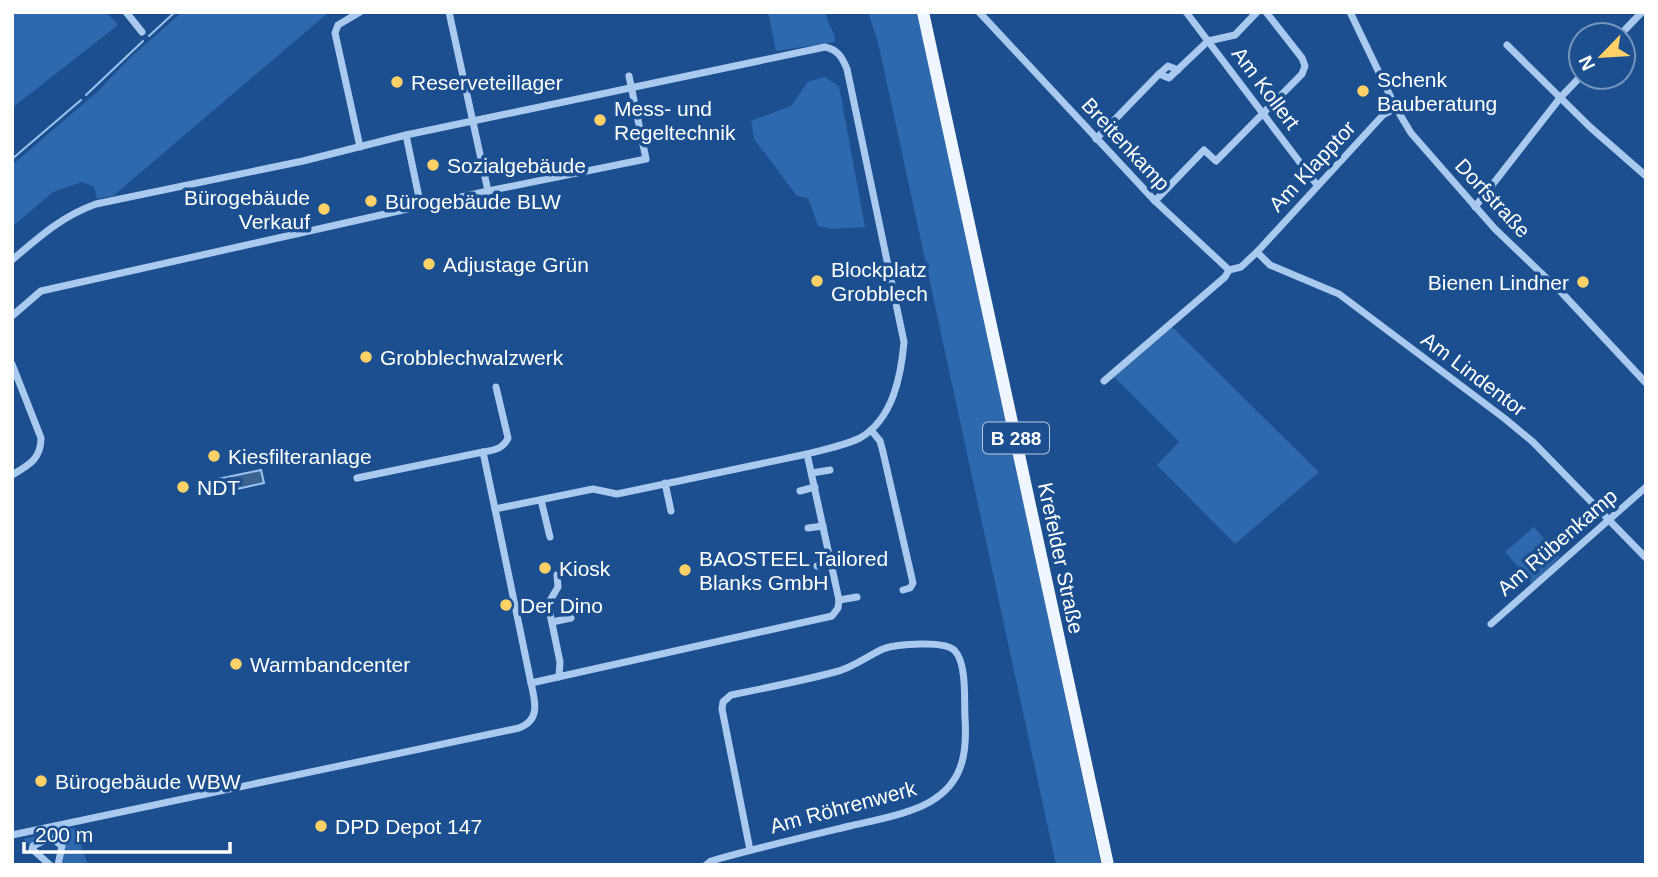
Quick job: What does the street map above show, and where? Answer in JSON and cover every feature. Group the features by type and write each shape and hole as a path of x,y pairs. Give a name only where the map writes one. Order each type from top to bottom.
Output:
{"main road":[{"name":"Krefelder Straße","path":"923,12 1108,865"},
{"name":"Krefelder Straße","path":"931,12 1115,865"}],"street":[{"path":"126,12 142,32"},
{"path":"360,12 338,25 335,33 360,147"},
{"name":"Breitenkamp","path":"979,12 1155,201 1229,270"},
{"name":"Am Kollert","path":"1186,12 1317,185"},
{"path":"1096,139 1159,74 1169,78 1208,41 1235,35 1257,12"},
{"path":"1155,201 1204,149 1216,161 1302,74 1305,66 1302,58 1266,12"},
{"name":"Dorfstraße","path":"1350,12 1396,108 1411,133 1475,208 1562,293 1646,383"},
{"path":"448,15 488,191"},
{"path":"1507,45 1560,98 1646,176"},
{"path":"12,260 72,212 96,204 825,47 835,50 842,57 847,69 904,342 894,395 883,416 871,430 846,444 807,454 617,494 593,489 495,509"},
{"path":"12,316 41,292 488,191 646,159 629,76"},
{"path":"1475,208 1567,91"},
{"name":"Am Klapptor","path":"1257,252 1383,115 1396,108"},
{"path":"407,135 421,207"},
{"path":"1104,381 1225,277 1229,270 1241,267 1257,252"},
{"name":"Am Lindentor","path":"1257,252 1270,265 1339,293 1496,412 1532,442 1646,558"},
{"path":"12,364 41,438 41,449 37,458 12,475"},
{"path":"357,478 500,448 508,438 496,387"},
{"path":"871,430 880,441 913,583 910,588 903,590"},
{"path":"12,835 527,725 534,718 535,707 483,452"},
{"path":"874,459 880,457 883,452"},
{"path":"531,683 824,620 832,616 838,608 839,600 807,454"},
{"path":"812,473 830,470"},
{"path":"665,484 671,511"},
{"path":"800,491 815,487"},
{"name":"Am Rübenkamp","path":"1491,624 1646,488"},
{"path":"541,500 550,537"},
{"path":"808,528 823,526"},
{"path":"817,566 831,563"},
{"path":"556,575 558,587 548,604 559,662 559,677"},
{"path":"839,600 857,597"},
{"path":"552,622 571,618"},
{"name":"Am Röhrenwerk","path":"706,865 711,861 750,850 891,816 934,800 953,785 962,762 966,734 963,670 957,652 945,645 897,646 884,649 837,672 731,695 723,702 722,709 750,850"},
{"path":"50,865 32,849 45,839 53,839 62,846 58,865"}],"shaded area":[{"path":"12,12 106,12 118,25 12,108"},
{"path":"182,12 329,12 113,196 97,199 94,187 82,182 53,192 12,227 12,165 97,92 130,58"},
{"path":"768,12 826,12 835,42 776,51"},
{"path":"868,12 919,12 1101,865 1056,865 878,42"},
{"path":"824,77 839,86 865,227 831,229 818,226 808,198 797,196 754,139 751,121 791,106 808,82"},
{"path":"1172,327 1319,472 1235,544 1157,465 1179,442 1113,376"},
{"path":"261,470 264,483 215,494 210,491 208,481"},
{"path":"1534,527 1560,557 1532,583 1505,552"},
{"path":"75,828 88,865 61,865 66,848 54,837 45,836 31,845 23,839"}],"waterway":[{"path":"149,36 175,12"},
{"path":"86,95 143,41"},
{"path":"12,159 81,100"}],"place":[{"name":"Reserveteillager","path":"397,82"},
{"name":"Schenk Bauberatung","path":"1363,91"},
{"name":"Mess- und Regeltechnik","path":"600,120"},
{"name":"Sozialgebäude","path":"433,165"},
{"name":"Bürogebäude BLW","path":"371,201"},
{"name":"Bürogebäude Verkauf","path":"324,209"},
{"name":"Adjustage Grün","path":"429,264"},
{"name":"Blockplatz Grobblech","path":"817,281"},
{"name":"Bienen Lindner","path":"1583,282"},
{"name":"Grobblechwalzwerk","path":"366,357"},
{"name":"Kiesfilteranlage","path":"214,456"},
{"name":"NDT","path":"183,487"},
{"name":"Kiosk","path":"545,568"},
{"name":"BAOSTEEL Tailored Blanks GmbH","path":"685,570"},
{"name":"Der Dino","path":"506,605"},
{"name":"Warmbandcenter","path":"236,664"},
{"name":"Bürogebäude WBW","path":"41,781"},
{"name":"DPD Depot 147","path":"321,826"}]}
